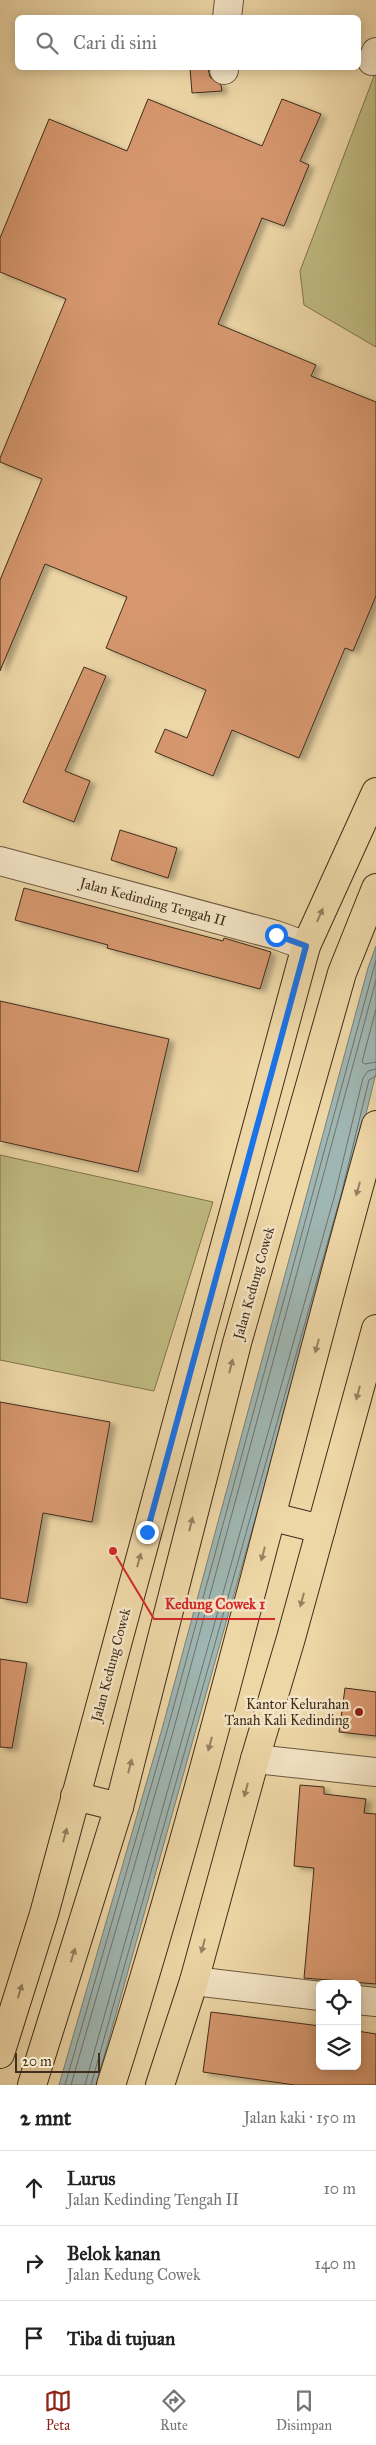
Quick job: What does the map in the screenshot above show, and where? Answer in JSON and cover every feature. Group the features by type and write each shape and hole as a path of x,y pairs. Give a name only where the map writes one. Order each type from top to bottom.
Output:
{"main road":[{"name":"Jalan Kedung Cowek","path":"0,2054 44,1914 306,946 376,792"},
{"name":"Jalan Kedung Cowek","path":"32,2085 119,1807 237,1343 342,972 376,888"},
{"path":"111,2085 142,1988 273,1517 376,1125"},
{"path":"160,2085 194,1981 376,1329"},
{"path":"273,1517 321,1529"},
{"path":"75,1796 119,1807"}],"street":[{"path":"227,15 228,0"},
{"name":"Jalan Kedinding Tengah II","path":"0,860 276,935 306,946"},
{"path":"255,1759 376,1772"},
{"path":"194,1981 316,1996"},
{"path":"361,2000 376,2002"}],"shaded area":[{"path":"376,71 376,347 304,305 300,271"},
{"path":"0,1155 213,1202 154,1391 0,1360"}],"water":[{"path":"376,946 376,1073 346,1196 96,2085 59,2085 162,1729 368,968"}],"building":[{"path":"190,70 208,70 210,77 221,85 222,91 192,93"},
{"path":"148,99 262,146 282,99 321,114 300,161 309,165 284,226 262,218 218,324 316,365 311,376 376,402 376,596 353,651 345,648 299,758 232,730 213,776 155,752 165,729 187,738 206,690 106,648 127,597 45,564 0,671 0,580 42,479 0,462 0,458 66,299 0,272 0,238 49,119 127,151"},
{"path":"84,667 106,676 65,771 90,781 74,822 23,802"},
{"path":"120,830 177,848 168,878 111,860"},
{"path":"24,888 223,941 224,938 271,952 260,989 107,948 108,945 15,920"},
{"path":"0,1001 169,1039 138,1172 0,1141"},
{"path":"0,1402 110,1422 92,1522 43,1513 27,1603 0,1598"},
{"path":"0,1659 27,1663 12,1748 0,1747"},
{"name":"Kantor Kelurahan Tanah Kali Kedinding","path":"345,1688 376,1692 376,1736 339,1732"},
{"path":"300,1785 324,1787 324,1794 366,1799 364,1813 376,1814 376,1984 361,1983 361,1980 304,1978 314,1868 294,1866"},
{"path":"211,2012 316,2025 316,2070 361,2070 361,2032 376,2034 376,2085 295,2085 203,2072"}],"place":[{"name":"Kedung Cowek 1","path":"113,1551"},
{"name":"Kantor Kelurahan Tanah Kali Kedinding","path":"359,1712"}],"route":[{"path":"147,1532 306,946 276,935"}]}
